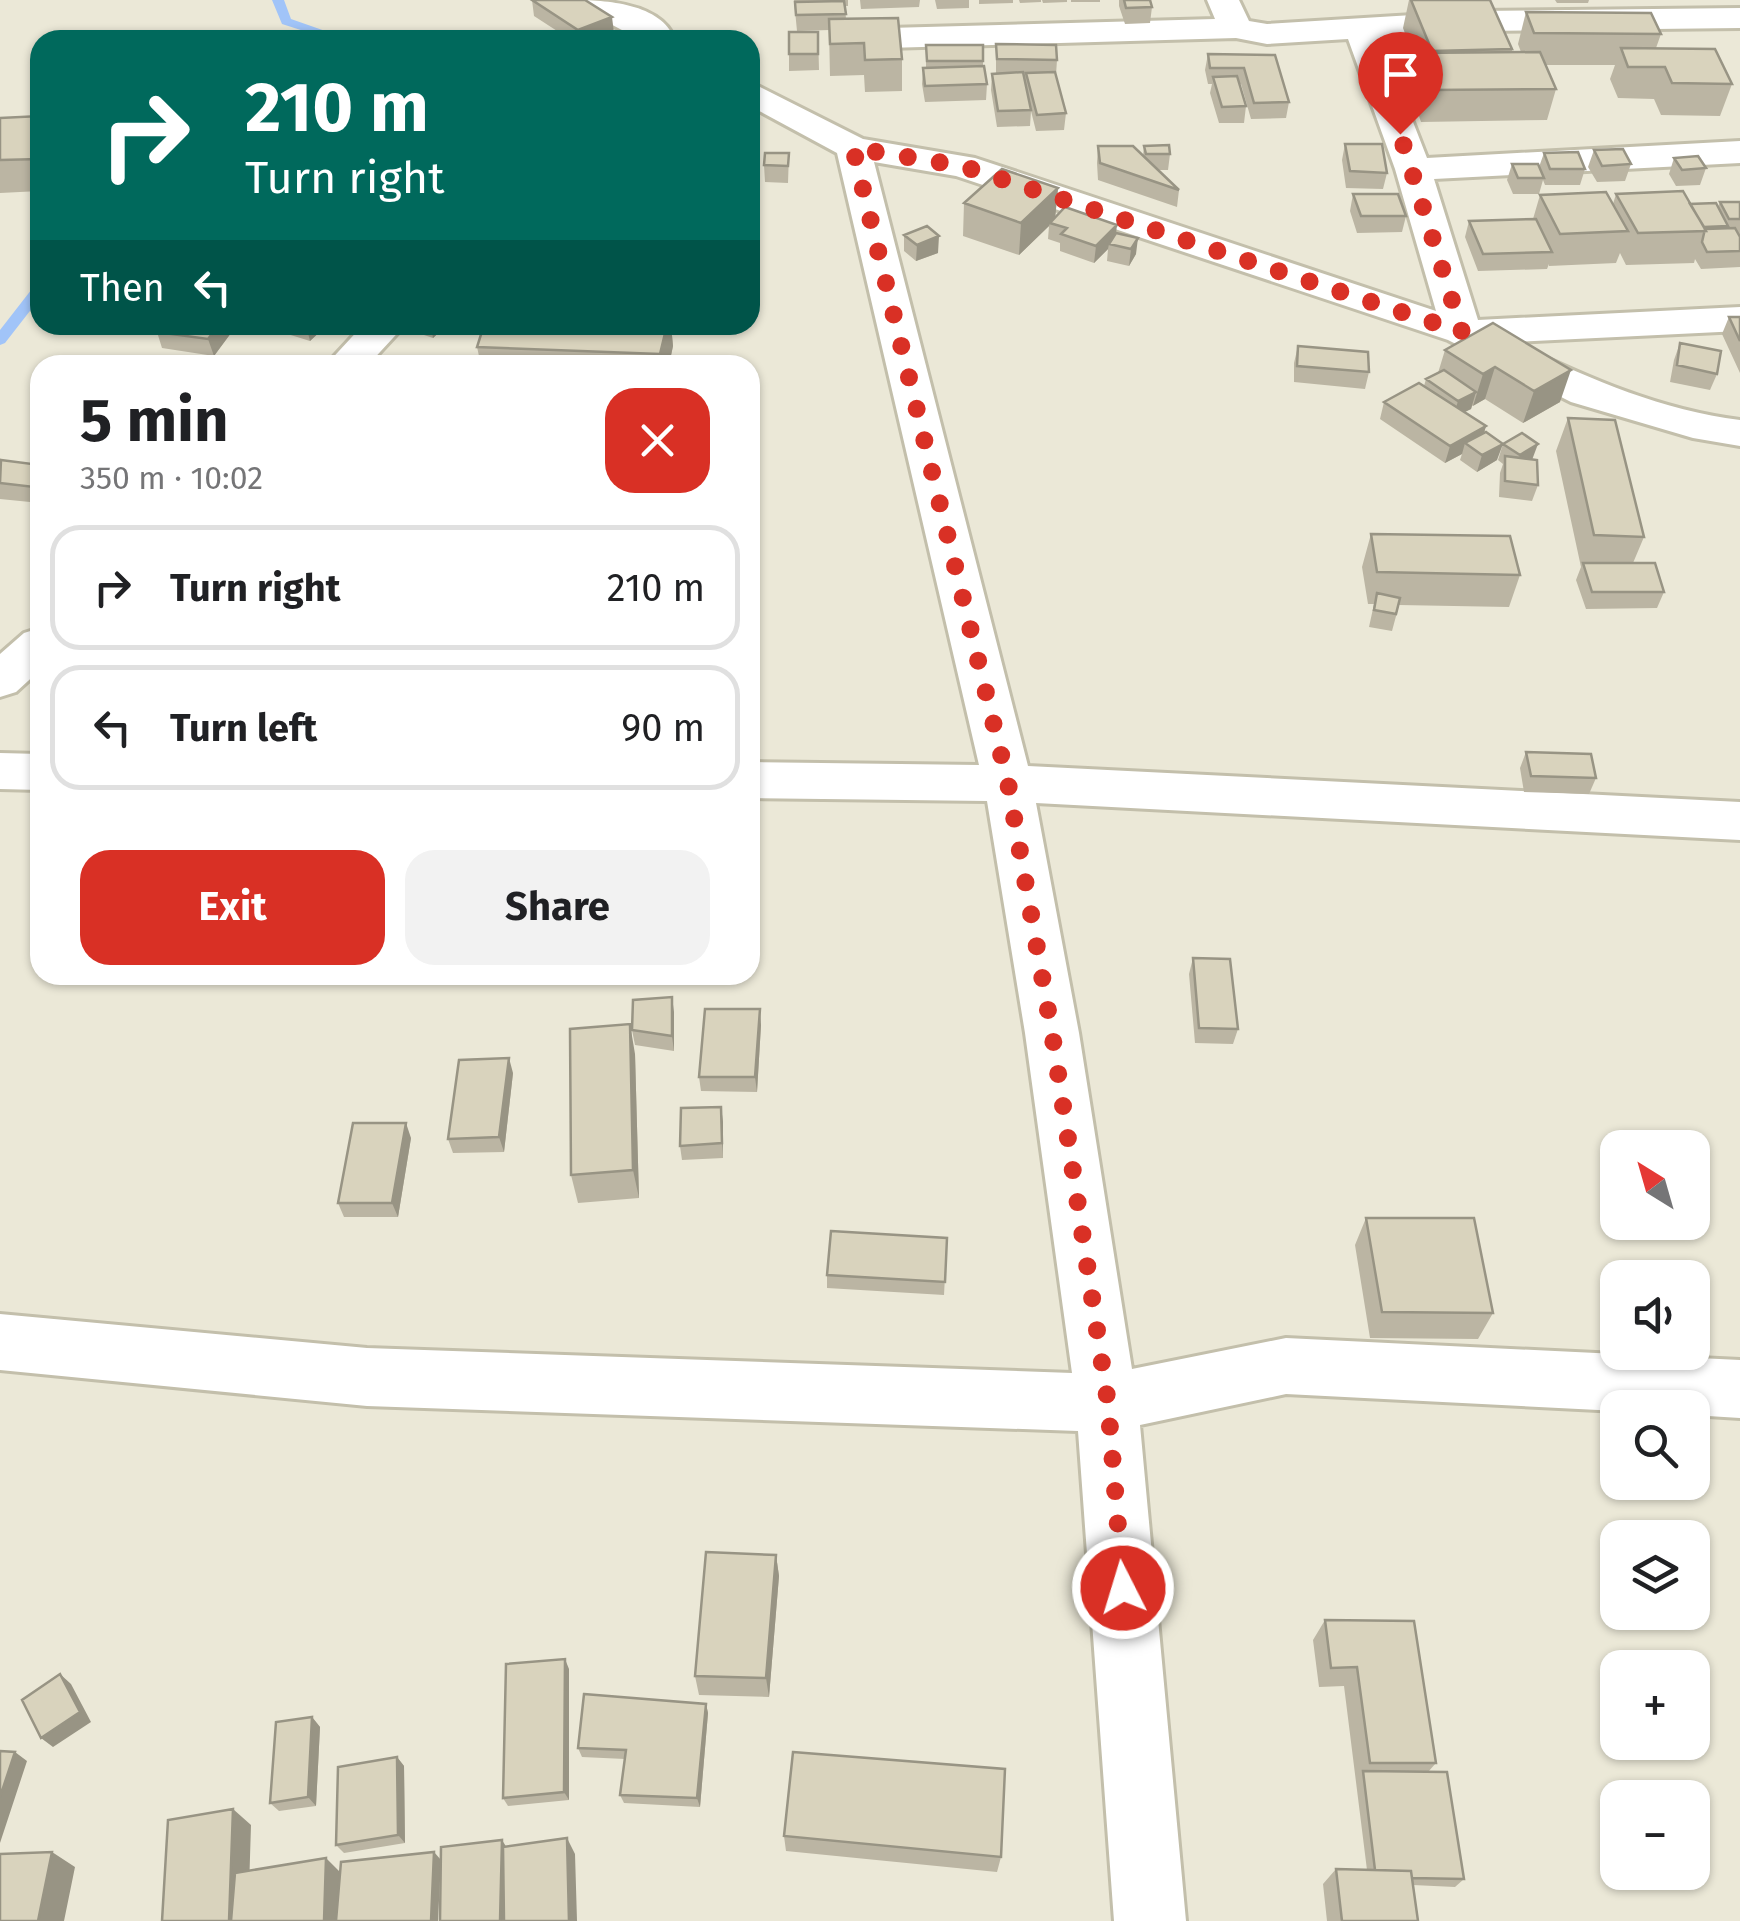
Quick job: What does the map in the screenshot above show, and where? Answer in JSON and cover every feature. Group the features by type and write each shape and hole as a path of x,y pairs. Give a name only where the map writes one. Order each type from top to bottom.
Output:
{"street":[{"path":"590,0 654,30"},
{"path":"852,39 1230,14 1267,34 1360,28 1473,10 1730,19"},
{"path":"1360,28 1413,169 1462,332"},
{"path":"760,97 853,148 962,166 1462,332 1585,392 1708,429 1740,433"},
{"path":"853,148 1008,783 1052,1033 1108,1403 1150,1921"},
{"path":"1413,169 1740,152"},
{"path":"1462,332 1740,319"},
{"path":"356,355 375,335"},
{"path":"0,680 30,653"},
{"path":"0,772 30,772"},
{"path":"760,780 1008,783 1740,821"},
{"path":"0,1342 367,1377 1108,1403 1286,1366 1740,1389"}],"shaded area":[{"path":"0,0 1740,0 1740,1921 0,1921"}],"building":[{"path":"532,0 585,0 612,17 578,30"},
{"path":"1124,0 1150,0 1152,7 1126,8"},
{"path":"1411,0 1490,0 1512,49 1432,51"},
{"path":"844,1 846,14 796,15 795,2"},
{"path":"1526,12 1651,13 1661,34 1534,33"},
{"path":"898,18 902,59 865,60 864,43 830,44 829,19"},
{"path":"789,32 818,32 818,54 789,54"},
{"path":"996,44 1056,45 1057,60 997,59"},
{"path":"926,45 983,45 983,61 927,61"},
{"path":"1621,48 1715,49 1732,84 1672,83 1665,67 1628,67"},
{"path":"1540,52 1556,89 1429,90 1416,53"},
{"path":"1208,54 1275,55 1289,102 1254,103 1244,68 1210,68"},
{"path":"984,66 987,84 925,86 923,68"},
{"path":"1023,72 1031,110 998,111 992,74"},
{"path":"1055,72 1066,113 1037,115 1026,73"},
{"path":"1237,76 1246,106 1222,107 1213,77"},
{"path":"30,116 30,159 0,160 0,118"},
{"path":"1345,144 1382,144 1387,173 1350,171"},
{"path":"1169,145 1170,154 1146,154 1144,146"},
{"path":"1098,146 1133,146 1179,190 1100,163"},
{"path":"1623,149 1631,164 1602,166 1594,150"},
{"path":"1578,152 1585,169 1550,169 1544,153"},
{"path":"765,153 789,153 788,166 764,165"},
{"path":"1698,156 1706,168 1682,170 1674,158"},
{"path":"1512,164 1538,164 1544,178 1518,178"},
{"path":"1002,169 1058,188 1021,223 964,203"},
{"path":"1683,191 1706,231 1638,233 1616,194"},
{"path":"1606,192 1628,231 1560,234 1540,195"},
{"path":"1353,194 1398,194 1406,216 1361,216"},
{"path":"1720,202 1740,202 1740,219 1729,219"},
{"path":"1716,203 1728,226 1704,227 1690,204"},
{"path":"1065,207 1117,225 1096,246 1061,234 1067,228 1050,223"},
{"path":"1536,219 1552,252 1483,254 1469,221"},
{"path":"927,226 939,236 917,245 904,235"},
{"path":"1735,228 1740,251 1707,252 1702,242 1705,229"},
{"path":"1116,233 1138,238 1131,249 1109,244"},
{"path":"1729,317 1740,317 1740,341"},
{"path":"1493,323 1571,370 1534,391 1495,367 1483,374 1445,350"},
{"path":"179,335 211,335 208,339"},
{"path":"481,335 665,335 660,354 477,347"},
{"path":"1680,343 1721,351 1717,374 1677,365"},
{"path":"1298,346 1368,352 1369,372 1297,366"},
{"path":"1444,370 1476,392 1458,401 1426,379"},
{"path":"1419,383 1486,426 1450,446 1384,402"},
{"path":"1568,418 1615,420 1644,537 1594,535"},
{"path":"1486,432 1503,444 1482,455 1465,443"},
{"path":"1522,433 1538,444 1520,455 1503,444"},
{"path":"1505,456 1537,460 1538,485 1505,481"},
{"path":"1,460 30,464 30,487 0,483"},
{"path":"1371,534 1510,536 1520,575 1377,572"},
{"path":"1583,563 1655,563 1664,592 1592,592"},
{"path":"1377,593 1400,598 1396,614 1374,610"},
{"path":"1526,752 1591,754 1596,778 1531,776"},
{"path":"1193,958 1230,959 1238,1029 1199,1028"},
{"path":"672,997 672,1036 632,1030 633,1000"},
{"path":"705,1009 760,1009 755,1077 699,1077"},
{"path":"630,1024 633,1170 571,1175 570,1029"},
{"path":"509,1058 499,1137 448,1139 459,1060"},
{"path":"721,1107 722,1143 680,1146 681,1108"},
{"path":"353,1123 406,1123 392,1203 338,1203"},
{"path":"1366,1218 1474,1218 1493,1313 1382,1312"},
{"path":"831,1231 947,1238 945,1282 827,1275"},
{"path":"706,1552 776,1555 766,1678 695,1676"},
{"path":"1325,1620 1414,1621 1436,1763 1370,1763 1357,1667 1331,1668"},
{"path":"565,1659 564,1792 503,1798 506,1664"},
{"path":"60,1674 80,1712 41,1738 22,1700"},
{"path":"584,1694 706,1704 697,1798 620,1795 626,1750 578,1748"},
{"path":"312,1717 308,1797 270,1803 276,1722"},
{"path":"0,1751 15,1752 0,1797"},
{"path":"793,1752 1005,1769 1001,1857 784,1836"},
{"path":"397,1757 398,1835 336,1845 338,1767"},
{"path":"1363,1771 1447,1772 1464,1879 1412,1878 1411,1871 1375,1870"},
{"path":"233,1809 229,1921 162,1921 168,1820"},
{"path":"567,1838 569,1921 504,1921 503,1847"},
{"path":"502,1840 500,1921 440,1921 441,1847"},
{"path":"52,1852 38,1921 0,1921 0,1854"},
{"path":"434,1852 431,1921 336,1921 341,1862"},
{"path":"326,1858 324,1921 231,1921 235,1873"},
{"path":"1336,1869 1411,1871 1418,1921 1342,1921"}],"waterway":[{"path":"278,0 286,21 314,30"},
{"path":"0,340 30,301"}],"route":[{"path":"1123,1588 1108,1403 1052,1033 1008,783 853,148 962,166 1462,332 1400,134"}]}
